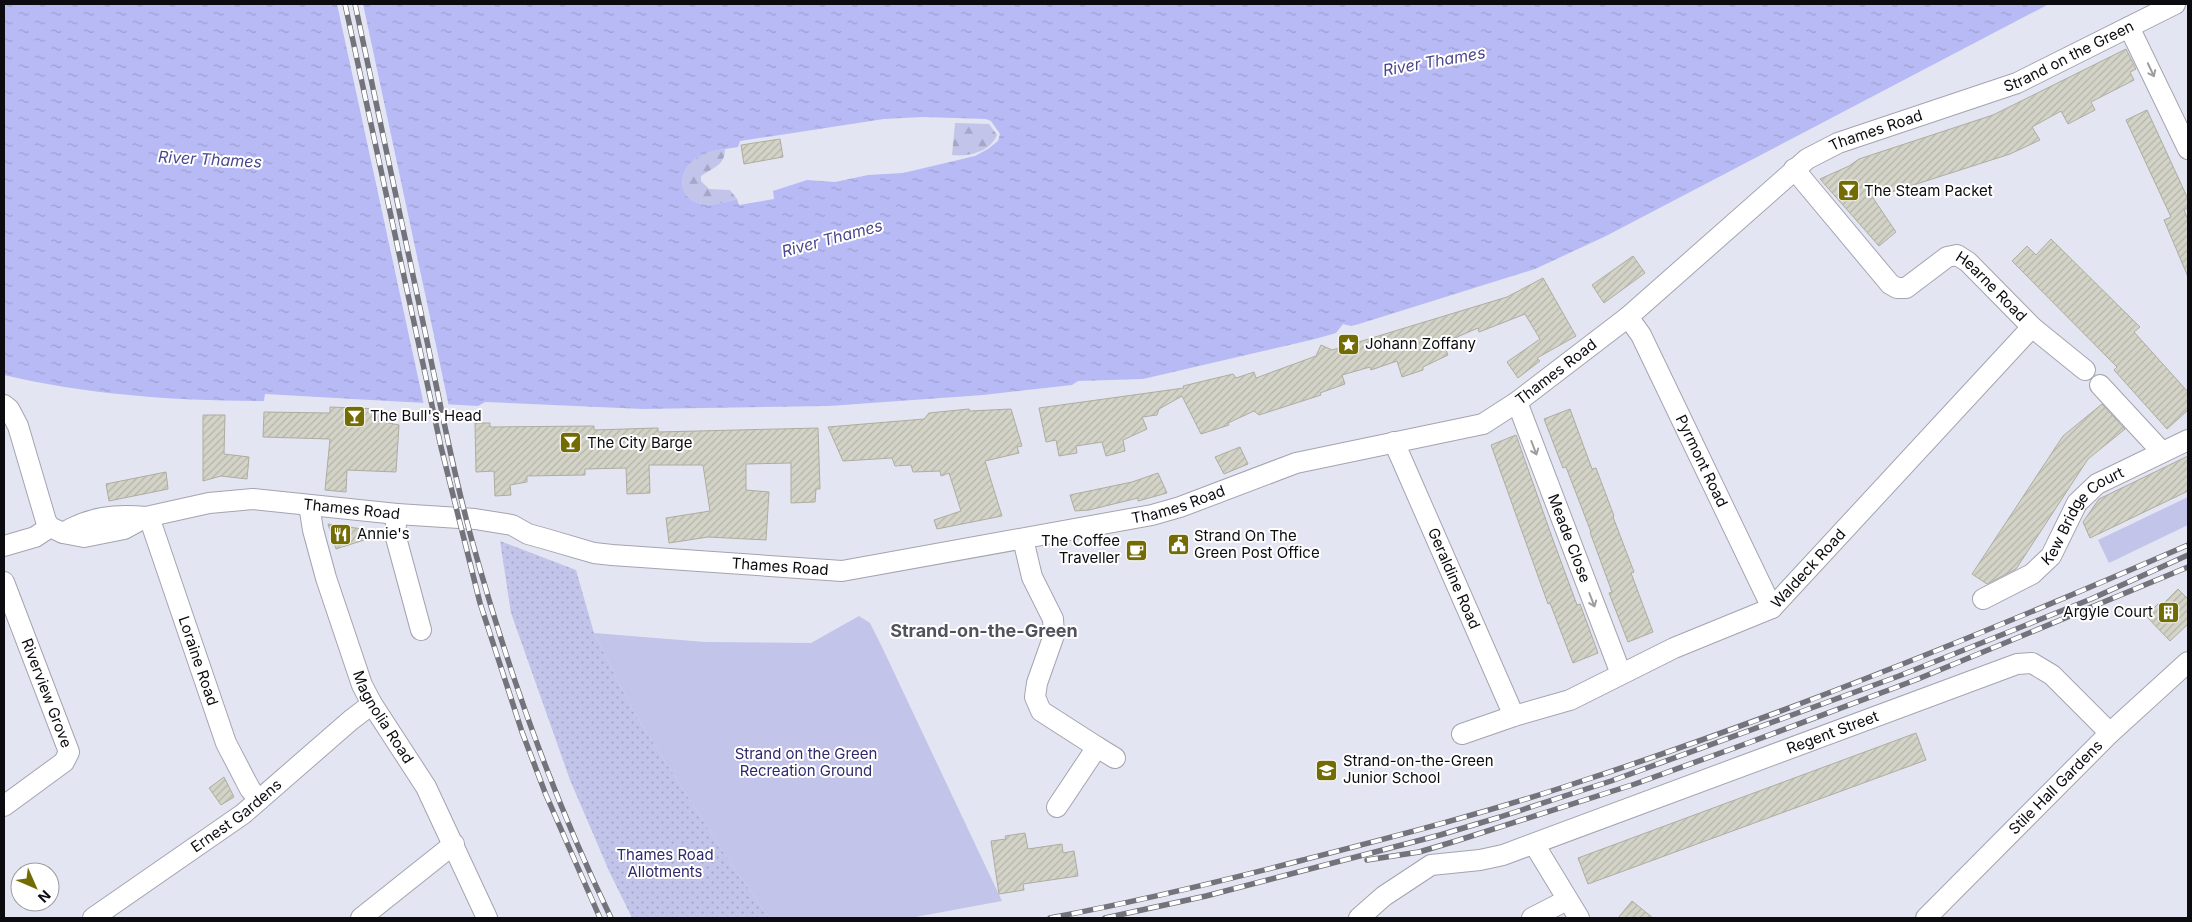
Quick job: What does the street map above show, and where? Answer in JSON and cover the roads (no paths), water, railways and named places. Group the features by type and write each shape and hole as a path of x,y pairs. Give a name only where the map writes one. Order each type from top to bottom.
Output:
{"street":[{"name":"Strand on the Green","path":"1988,94 2017,83 2175,4"},
{"path":"2128,27 2188,149"},
{"name":"Thames Road","path":"57,530 84,538 124,529 148,517 209,503 253,499 397,514 474,519 512,525 528,534 546,540 612,555 842,571 1152,515 1180,507 1296,463 1483,424 1517,402 1628,317 1794,168 1807,159 1838,143 1988,94"},
{"name":"Hearne Road","path":"1794,168 1890,284 1897,288 1906,288 1946,257 1957,255 1968,262 2032,327 2085,370"},
{"name":"Pyrmont Road","path":"1628,317 1641,335 1772,608"},
{"name":"Waldeck Road","path":"1462,734 1514,716 1570,700 1674,648 1772,608 2032,327"},
{"path":"2100,385 2162,452"},
{"name":"Meade Close","path":"1517,402 1621,674"},
{"path":"4,405 9,409 18,426 43,513 57,530 4,546"},
{"name":"Kew Bridge Court","path":"1983,600 2032,574 2051,556 2077,503 2097,484 2188,440"},
{"name":"Geraldine Road","path":"1394,442 1514,716"},
{"name":"Magnolia Road","path":"309,505 313,530 326,578 354,663 372,704 417,772 454,844 487,918"},
{"path":"397,514 395,534 421,630"},
{"name":"Loraine Road","path":"148,517 226,742 250,789 259,800"},
{"path":"1023,539 1032,577 1053,619 1054,635 1037,683 1036,697 1042,710 1115,758"},
{"name":"Riverview Grove","path":"4,582 69,752 64,762 4,806"},
{"name":"Stile Hall Gardens","path":"1926,918 2110,733 2188,662"},
{"name":"Regent Street","path":"1359,918 1384,896 1431,865 1480,860 1534,844 2017,664 2032,663 2052,675 2110,733"},
{"name":"Ernest Gardens","path":"93,918 243,814 356,715 372,704"},
{"path":"1057,807 1097,747"},
{"path":"361,918 454,844"},
{"path":"1534,844 1567,900 1580,918"},
{"path":"1532,918 1567,900"}],"water":[{"name":"River Thames","path":"4,4 2049,4 1606,236 1535,269 1359,324 1351,326 1343,324 1336,333 1315,339 1143,379 1078,381 1072,385 983,395 829,406 643,409 485,402 478,406 265,394 264,401 199,400 133,396 68,388 4,375","holes":["923,117 986,119 991,121 1000,134 998,141 988,149 975,156 903,173 868,175 835,182 807,180 773,191 774,199 739,205 737,199 715,204 702,204 693,201 683,190 682,182 684,175 687,167 693,161 709,152 738,147 740,141 884,119"]}],"railway":[{"path":"345,4 441,447 480,603 522,732 546,795 600,918"},
{"path":"355,4 446,432 471,537 500,635 532,731 569,825 611,918"},
{"path":"1050,918 1208,884 1271,868 1437,825 1570,785 1726,731 1882,672 1959,642 2188,545"},
{"path":"1105,918 1206,896 1440,835 1611,781 1899,676 2091,599 2188,555"},
{"path":"1367,860 1419,852 1635,784 1918,679 2188,567"}],"place":[{"name":"The Steam Packet","path":"1848,191"},
{"name":"Johann Zoffany","path":"1349,344"},
{"name":"The Bull's Head","path":"354,416"},
{"name":"The City Barge","path":"571,443"},
{"name":"Annie's","path":"341,534"},
{"name":"Strand On The Green Post Office","path":"1178,545"},
{"name":"The Coffee Traveller","path":"1136,550"},
{"name":"Argyle Court","path":"2169,612"},
{"name":"Strand-on-the-Green Junior School","path":"1327,770"}],"district":[{"name":"Strand-on-the-Green","path":"984,631"}],"park label":[{"name":"Strand on the Green Recreation Ground","path":"806,762"},
{"name":"Thames Road Allotments","path":"665,864"}]}
